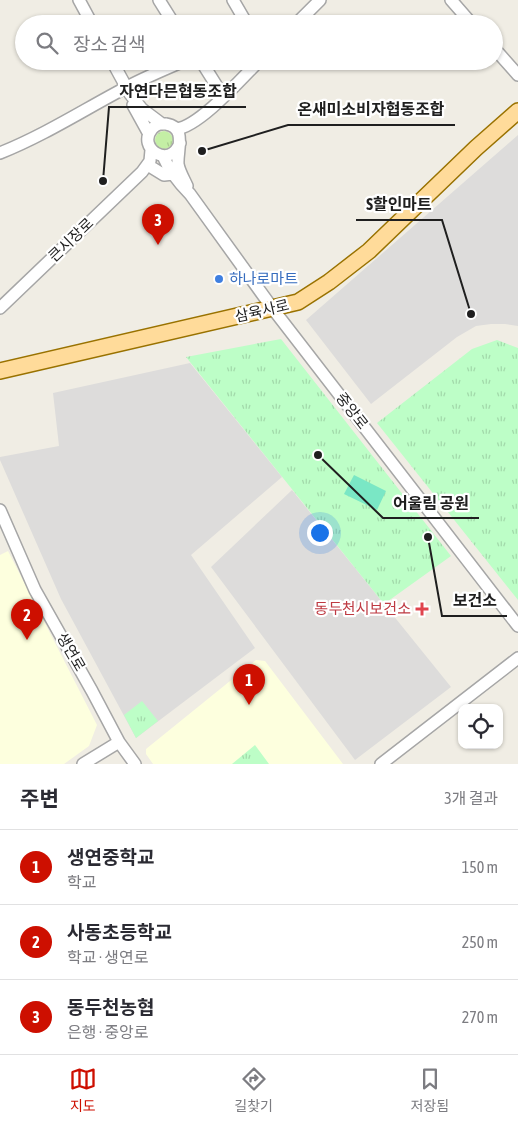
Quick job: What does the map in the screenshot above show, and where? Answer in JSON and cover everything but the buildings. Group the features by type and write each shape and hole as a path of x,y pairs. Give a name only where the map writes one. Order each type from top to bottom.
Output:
{"main road":[{"name":"삼육사로","path":"0,370 298,302 329,282 369,251 476,148 518,111"}],"street":[{"path":"79,0 87,15"},
{"path":"159,0 168,15"},
{"path":"233,0 242,15"},
{"path":"305,15 320,0"},
{"path":"451,0 464,15"},
{"path":"503,58 518,74"},
{"path":"117,70 128,91 142,109 162,124"},
{"path":"0,153 128,91 162,70"},
{"path":"207,70 223,96 250,70"},
{"path":"128,91 130,100 149,134"},
{"name":"큰시장로","path":"0,308 146,170 162,156 172,154 178,147 180,129 201,117 223,96"},
{"path":"173,174 164,175 146,170 150,161 151,150 148,142 149,134 154,127 162,124 168,124 178,137 178,165 190,194"},
{"path":"151,150 162,156 167,166 190,194"},
{"name":"중앙로","path":"190,194 273,309 518,626"},
{"name":"생연로","path":"0,510 35,590 119,742 135,764"},
{"path":"380,764 518,658"},
{"path":"83,764 119,742"}],"shaded area":[{"path":"518,135 518,326 491,324 476,326 457,337 371,404 306,320"},
{"path":"190,363 282,477 191,555 255,648 136,738 61,599 0,457 59,446 53,393"},
{"path":"292,490 451,687 355,760 211,567"},
{"path":"8,551 97,725 89,746 64,764 0,764 0,555"},
{"path":"256,660 265,661 343,764 153,764 146,754 146,749"}],"green space":[{"path":"160,131 168,131 173,136 171,147 160,149 155,144 155,136"},
{"path":"281,339 451,556 384,604 186,357"},
{"path":"497,340 518,348 518,600 377,423 472,349"},
{"path":"354,475 386,491 377,510 344,494"},
{"path":"142,701 158,721 136,738 124,715"},
{"path":"255,745 269,764 232,764"}],"place":[{"name":"온새미소비자협동조합","path":"202,151"},
{"name":"자연다믄협동조합","path":"103,181"},
{"name":"동두천농협","path":"158,245"},
{"name":"하나로마트","path":"219,279"},
{"name":"S할인마트","path":"471,314"},
{"name":"어울림 공원","path":"318,455"},
{"name":"보건소","path":"428,537"},
{"name":"동두천시보건소","path":"422,609"},
{"name":"사동초등학교","path":"27,640"},
{"name":"생연중학교","path":"249,705"}]}
